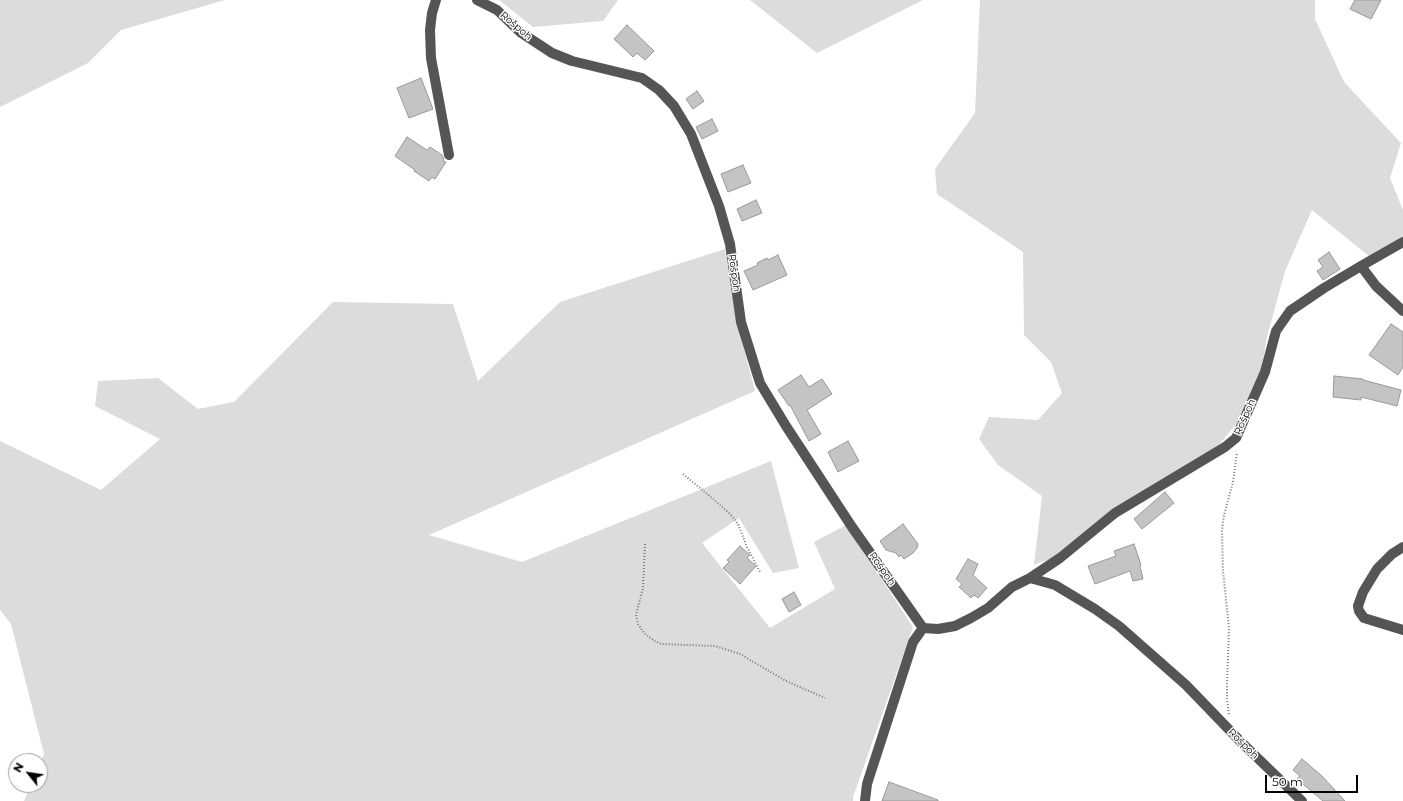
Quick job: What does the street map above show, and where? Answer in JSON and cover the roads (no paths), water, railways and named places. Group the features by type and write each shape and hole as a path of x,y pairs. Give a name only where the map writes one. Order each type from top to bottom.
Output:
{"street":[{"path":"436,0 432,13 430,30 431,58 449,156"},
{"name":"Rošpoh","path":"477,0 497,10 520,32 552,53 572,61 642,78 659,90 674,106 691,134 719,206 730,244 741,322 760,383 786,426 852,527 923,628 938,629 955,626 988,608 1012,587 1030,578 1060,558 1116,513 1225,447 1236,438 1265,372 1274,337 1282,321 1290,311 1324,288 1403,242"},
{"path":"1361,266 1376,286 1403,311"},
{"path":"1403,547 1392,554 1377,569 1363,592 1358,606 1359,611 1364,618 1403,630"},
{"name":"Rošpoh","path":"1030,578 1055,585 1095,609 1119,626 1186,685 1240,741 1302,801"},
{"path":"865,801 867,784 913,642 923,628"}]}
